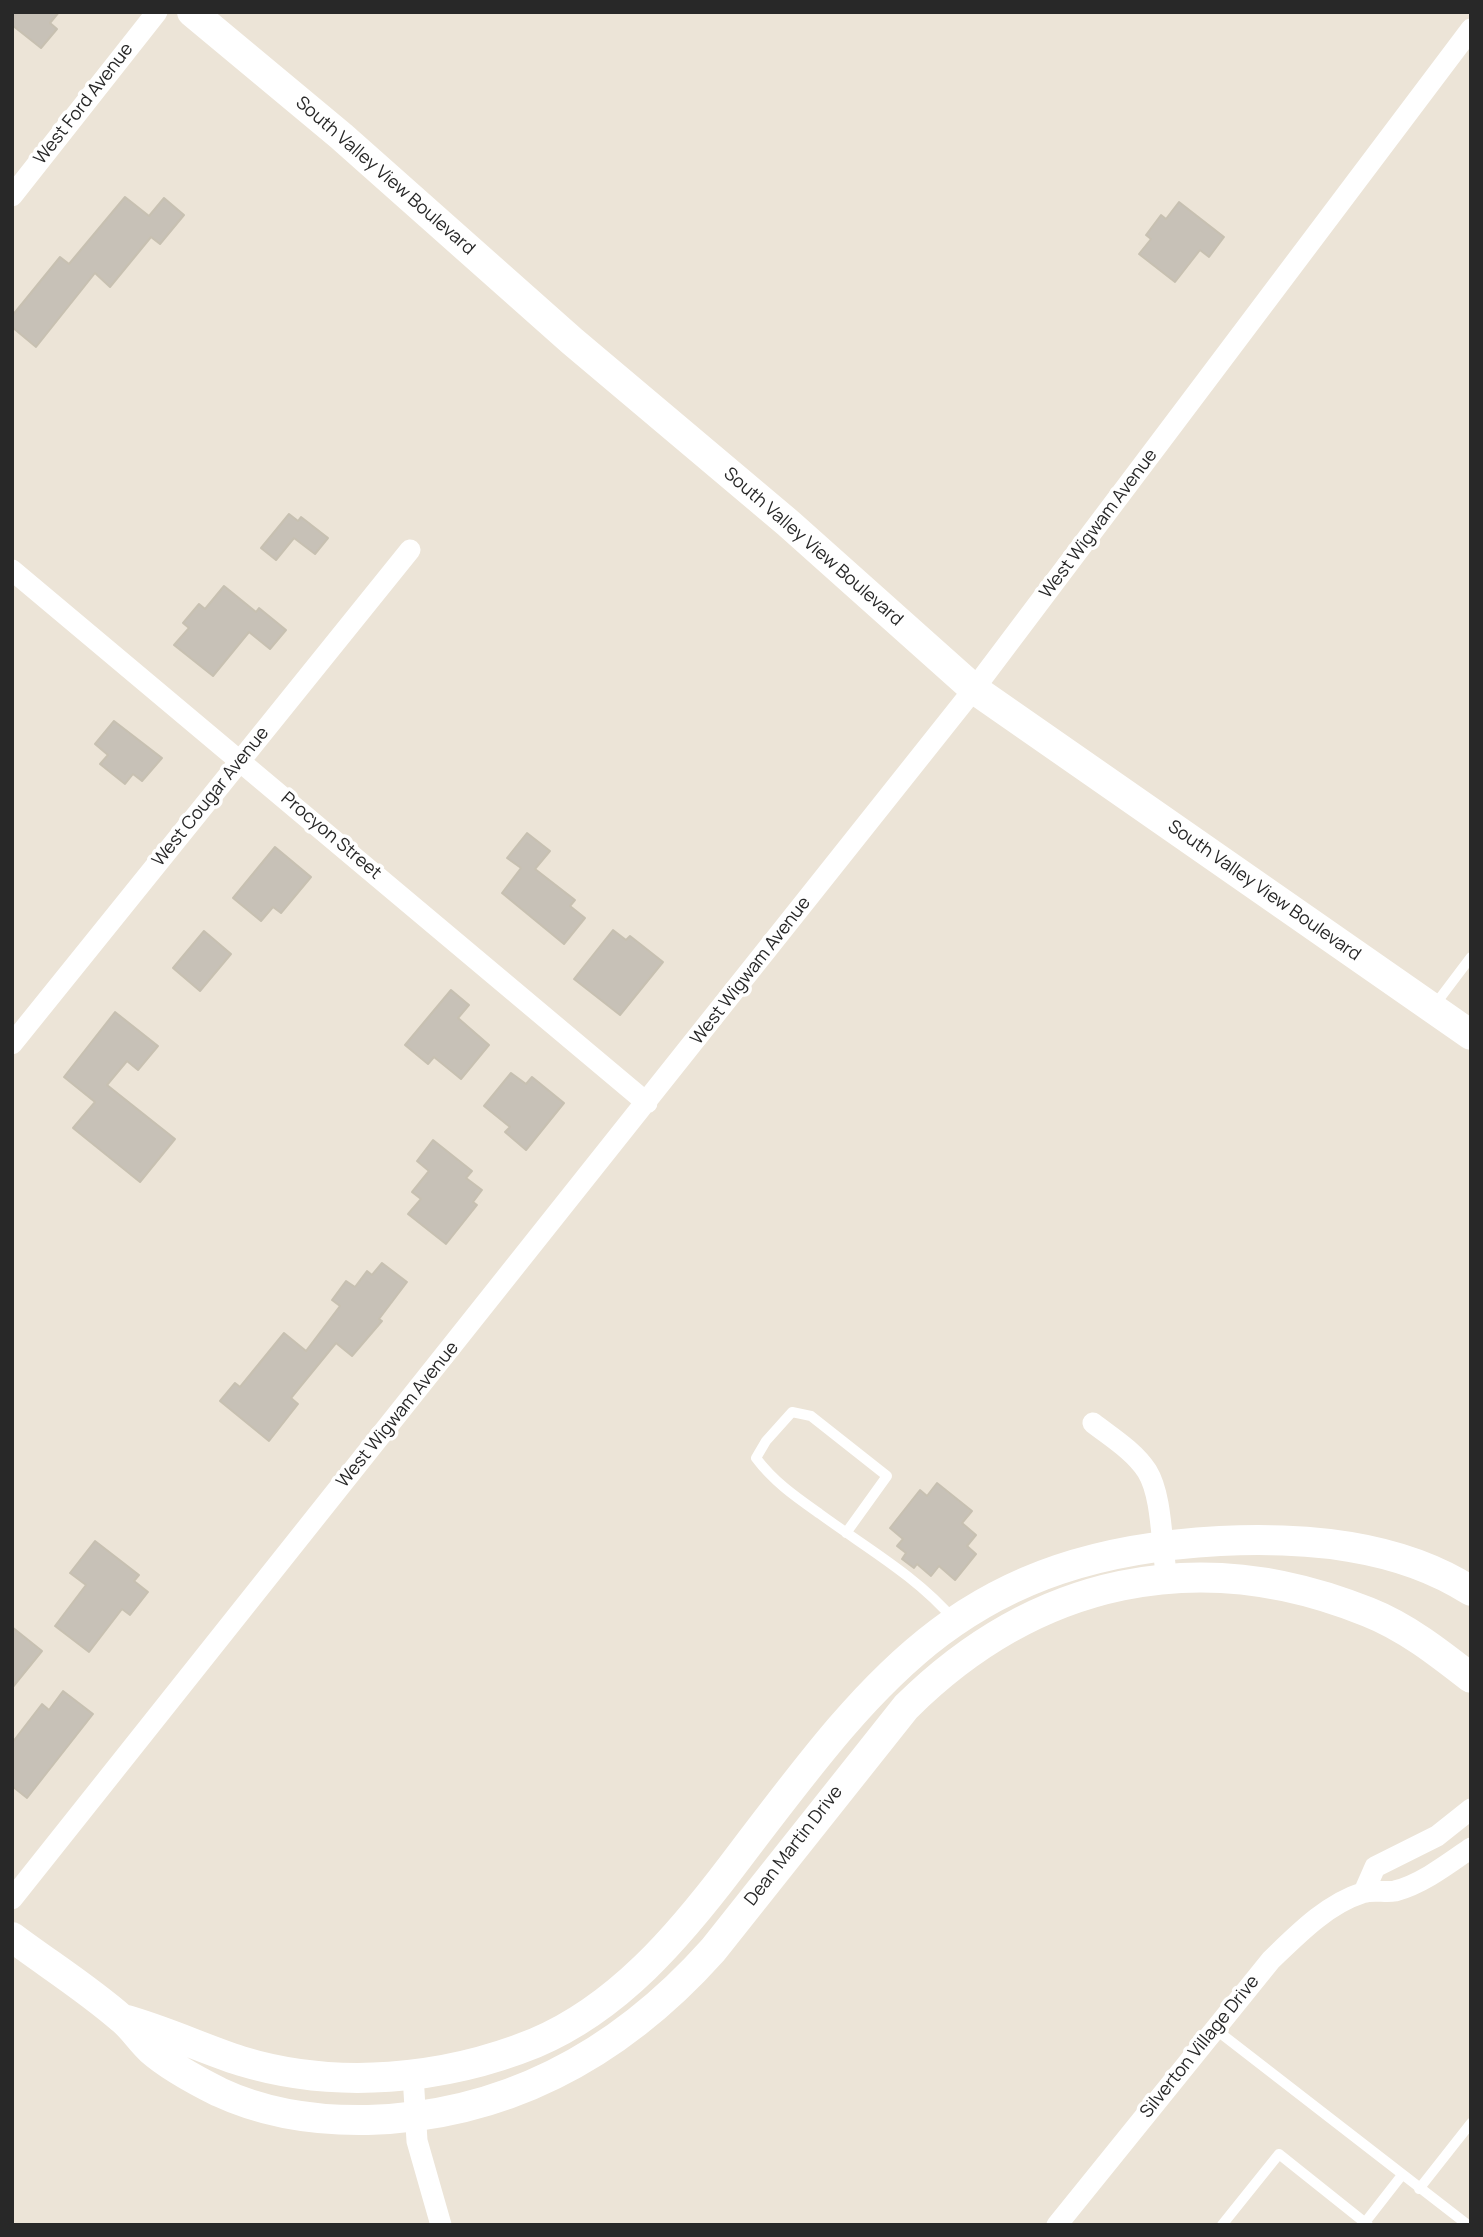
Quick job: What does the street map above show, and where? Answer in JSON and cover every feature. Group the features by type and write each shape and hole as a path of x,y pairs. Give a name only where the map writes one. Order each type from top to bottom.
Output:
{"street":[{"name":"West Ford Avenue","path":"12,196 157,12"},
{"name":"South Valley View Boulevard","path":"192,12 341,136 572,341 789,523 975,689 1471,1035"},
{"name":"West Wigwam Avenue","path":"12,1899 975,689 1471,29"},
{"name":"West Cougar Avenue","path":"12,1044 410,550"},
{"name":"Procyon Street","path":"12,570 647,1103"},
{"path":"1093,1423 1126,1449 1146,1470 1156,1491 1167,1578"},
{"name":"Dean Martin Drive","path":"123,2019 162,2029 207,2049 269,2067 330,2077 413,2075 485,2059 534,2043 567,2027 631,1981 708,1899 818,1757 892,1669 954,1620 992,1596 1074,1563 1161,1546 1287,1539 1332,1544 1418,1566 1471,1591"},
{"name":"Dean Martin Drive","path":"12,1937 123,2019 153,2052 216,2091 279,2114 315,2119 416,2118 510,2094 550,2077 581,2061 640,2021 687,1979 713,1950 880,1735 928,1685 987,1639 1064,1601 1131,1583 1167,1578 1211,1577 1305,1591 1370,1613 1406,1632 1471,1678"},
{"path":"880,1735 909,1680 958,1639 961,1632 954,1620"},
{"path":"1406,1632 1471,1655"},
{"path":"818,1757 846,1780"},
{"path":"1364,1892 1375,1867 1437,1836 1471,1809"},
{"name":"Silverton Village Drive","path":"1057,2225 1271,1960 1300,1932 1331,1908 1364,1892 1394,1891 1418,1881 1471,1848"},
{"path":"413,2075 416,2118 425,2175 441,2225"}],"lane":[{"path":"1433,1008 1471,957"},
{"path":"846,1533 887,1476 811,1416 792,1412 766,1441 757,1458 772,1479 937,1600 954,1620"},
{"path":"1215,2029 1468,2225"},
{"path":"1419,2189 1471,2123"},
{"path":"1222,2225 1279,2154 1366,2224 1402,2175"}],"building":[{"path":"12,12 59,12 50,23 57,29 41,48 12,25"},
{"path":"125,197 149,216 164,198 184,215 160,244 151,237 110,287 95,273 36,347 12,327 12,316 60,257 69,264"},
{"path":"1179,202 1224,237 1209,257 1200,250 1175,282 1139,254 1151,239 1146,235 1161,215 1166,219"},
{"path":"289,514 298,521 301,517 328,538 315,554 294,538 276,560 261,548"},
{"path":"224,586 256,612 259,608 286,630 270,649 249,632 213,676 174,645 189,628 183,623 199,604 205,609"},
{"path":"114,721 162,758 142,781 133,774 125,784 100,764 108,755 95,744"},
{"path":"527,833 550,851 535,869 575,900 570,906 585,918 564,944 502,893 521,868 507,858"},
{"path":"275,847 311,877 281,913 273,907 261,921 233,898"},
{"path":"613,930 626,940 630,936 663,962 620,1015 574,979"},
{"path":"204,931 231,954 200,991 173,968"},
{"path":"451,990 469,1005 458,1018 489,1045 461,1079 434,1057 428,1064 405,1045"},
{"path":"115,1012 158,1046 138,1070 127,1061 107,1085 175,1139 140,1182 73,1128 95,1102 64,1077"},
{"path":"511,1073 526,1084 532,1077 564,1103 526,1150 505,1132 510,1127 484,1106"},
{"path":"433,1140 472,1171 466,1178 482,1190 473,1202 477,1205 446,1244 408,1214 421,1199 412,1192 429,1171 417,1161"},
{"path":"382,1263 407,1282 379,1319 382,1321 352,1356 336,1343 291,1398 298,1404 269,1441 220,1401 235,1383 240,1387 284,1333 306,1351 340,1306 332,1300 346,1281 355,1287 367,1271 372,1275"},
{"path":"937,1483 972,1511 962,1523 976,1535 967,1546 976,1554 955,1580 939,1566 931,1576 917,1564 914,1568 902,1559 906,1553 897,1546 903,1539 890,1528 920,1490 927,1496"},
{"path":"95,1541 139,1575 134,1581 148,1592 130,1615 122,1609 89,1652 55,1626 86,1585 70,1573"},
{"path":"12,1627 42,1651 12,1688"},
{"path":"63,1691 93,1714 27,1798 12,1786 12,1743 42,1704 49,1710"}]}
